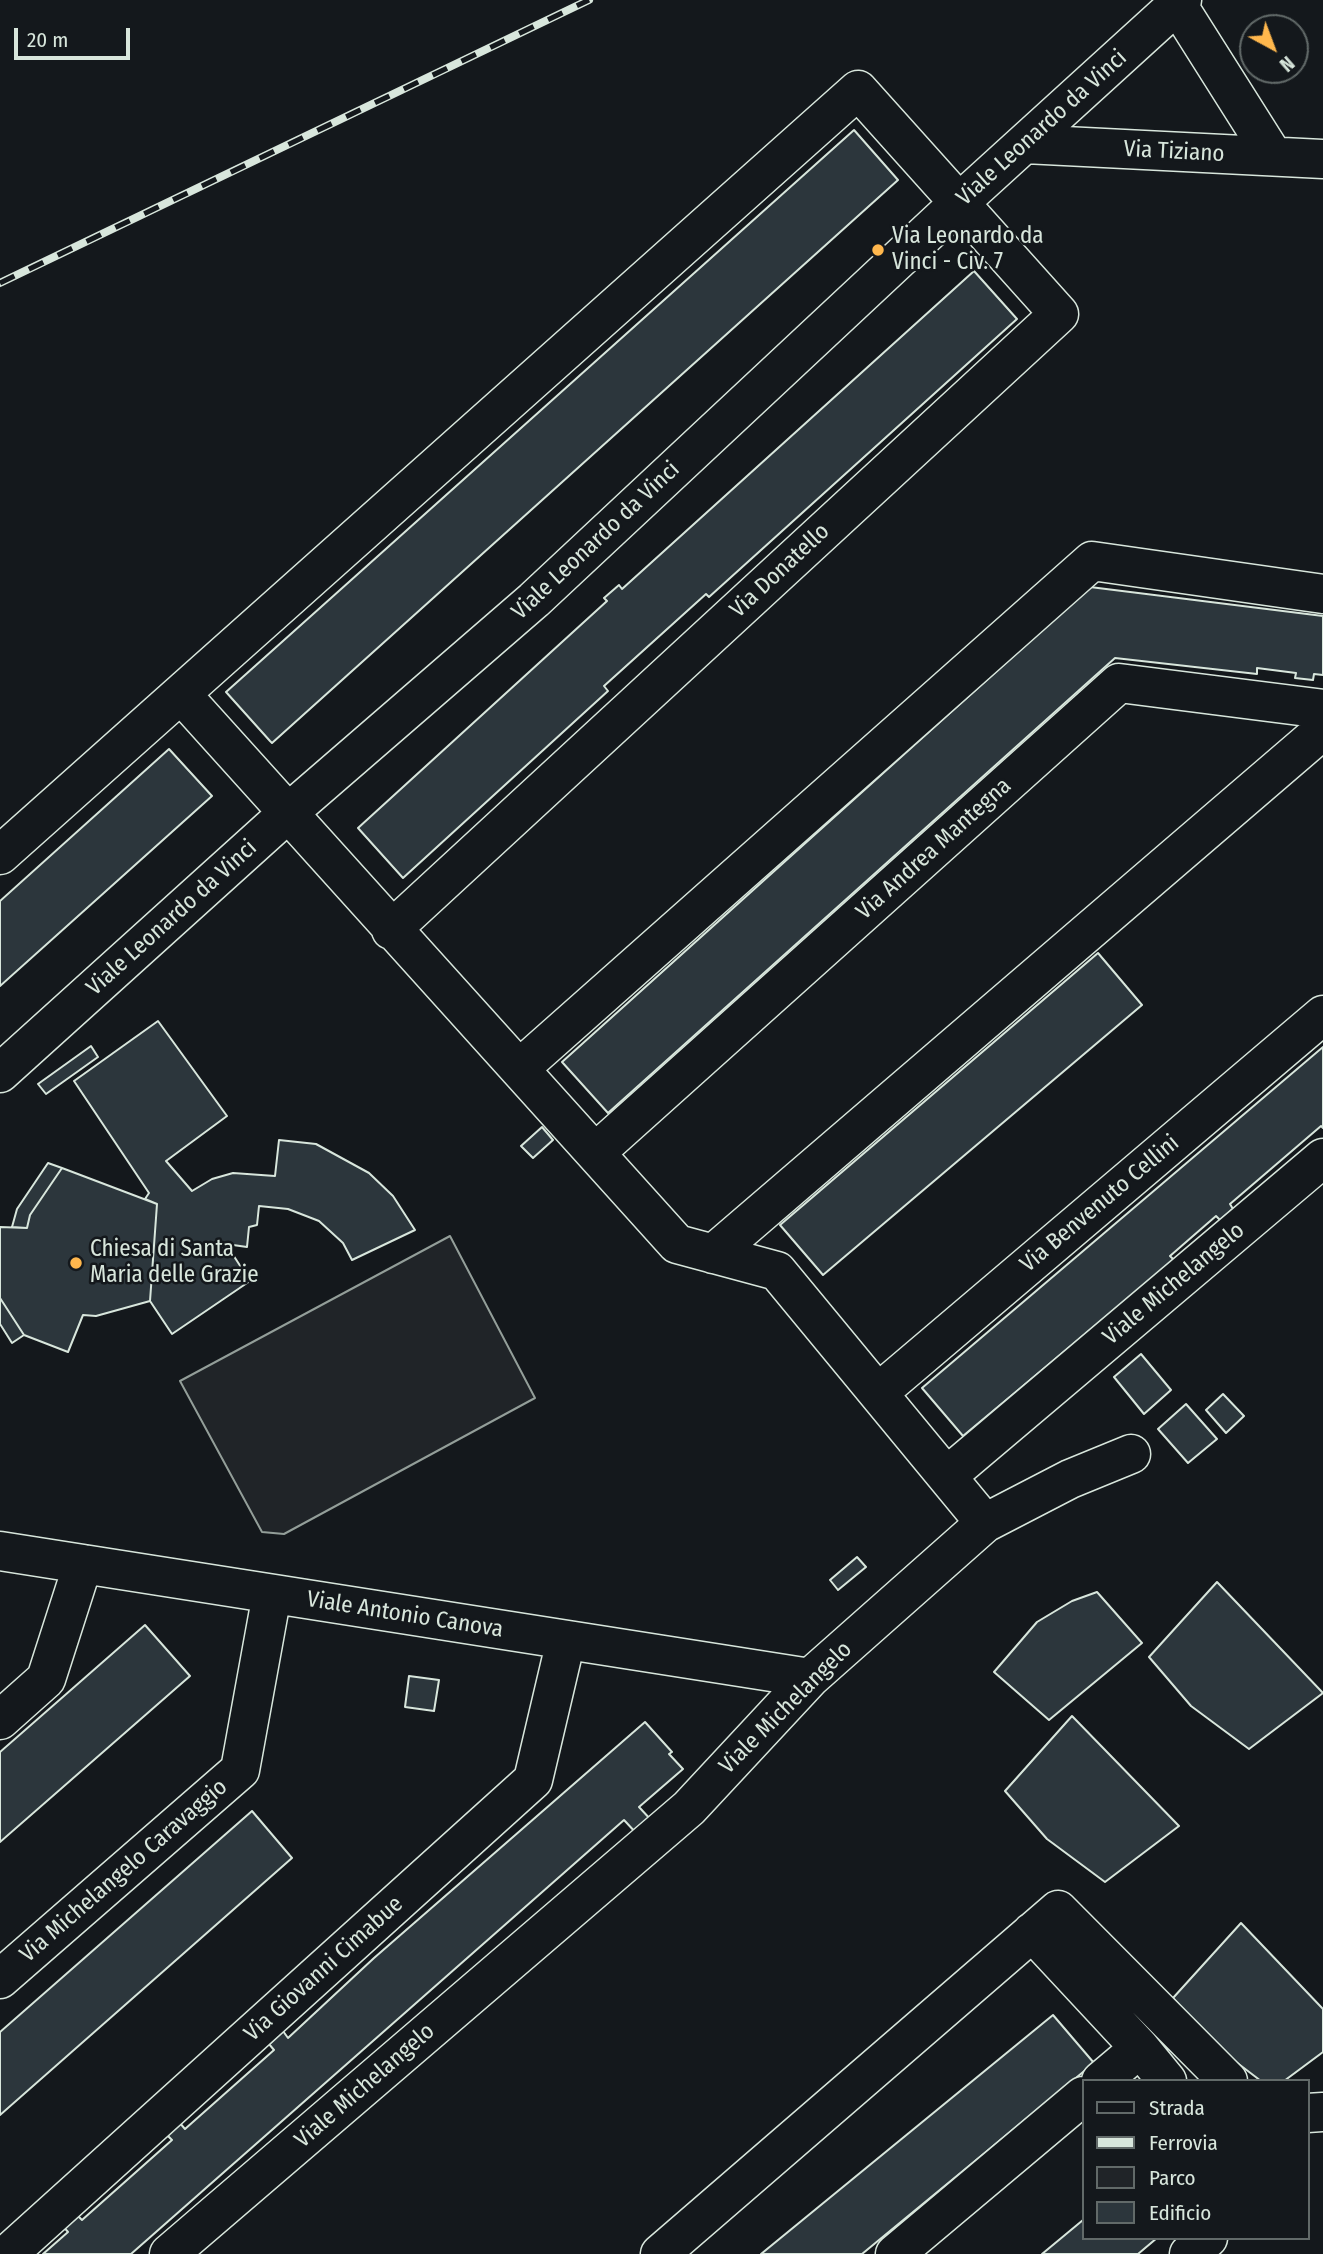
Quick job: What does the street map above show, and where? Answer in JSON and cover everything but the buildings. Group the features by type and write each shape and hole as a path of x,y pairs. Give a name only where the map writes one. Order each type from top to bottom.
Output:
{"street":[{"name":"Viale Leonardo da Vinci","path":"0,1073 288,813 534,600 960,202 1180,2"},
{"path":"1180,2 1273,156"},
{"path":"0,855 858,90 960,202"},
{"name":"Via Tiziano","path":"1025,144 1323,159"},
{"name":"Via Donatello","path":"391,930 1059,314 960,202"},
{"path":"519,1069 1092,561 1323,594"},
{"name":"Via Andrea Mantegna","path":"595,1153 1119,683 1323,709"},
{"path":"181,694 391,930 677,1244 777,1271 985,1523"},
{"path":"713,1254 1323,730"},
{"name":"Via Benvenuto Cellini","path":"878,1393 1323,1015"},
{"name":"Viale Michelangelo","path":"947,1476 1323,1158"},
{"name":"Viale Michelangelo","path":"169,2254 689,1808 810,1678 985,1523 1070,1479 1131,1454"},
{"name":"Viale Antonio Canova","path":"0,1551 810,1678"},
{"path":"0,1720 46,1679 83,1564"},
{"name":"Via Michelangelo Caravaggio","path":"0,1979 240,1770 272,1594"},
{"name":"Via Giovanni Cimabue","path":"8,2254 533,1780 566,1640"},
{"path":"1045,1921 1165,2079"},
{"path":"1045,1921 1226,2079"},
{"path":"660,2254 1045,1921"},
{"path":"1103,2079 1140,2048"},
{"path":"895,2254 1082,2097"},
{"path":"1189,2254 1206,2240"}],"green space":[{"path":"450,1236 535,1398 284,1534 262,1532 180,1381"}],"railway":[{"path":"0,283 589,0"}],"place":[{"name":"Via Leonardo da Vinci - Civ. 7","path":"878,250"},
{"name":"Chiesa di Santa Maria delle Grazie","path":"76,1263"}]}
